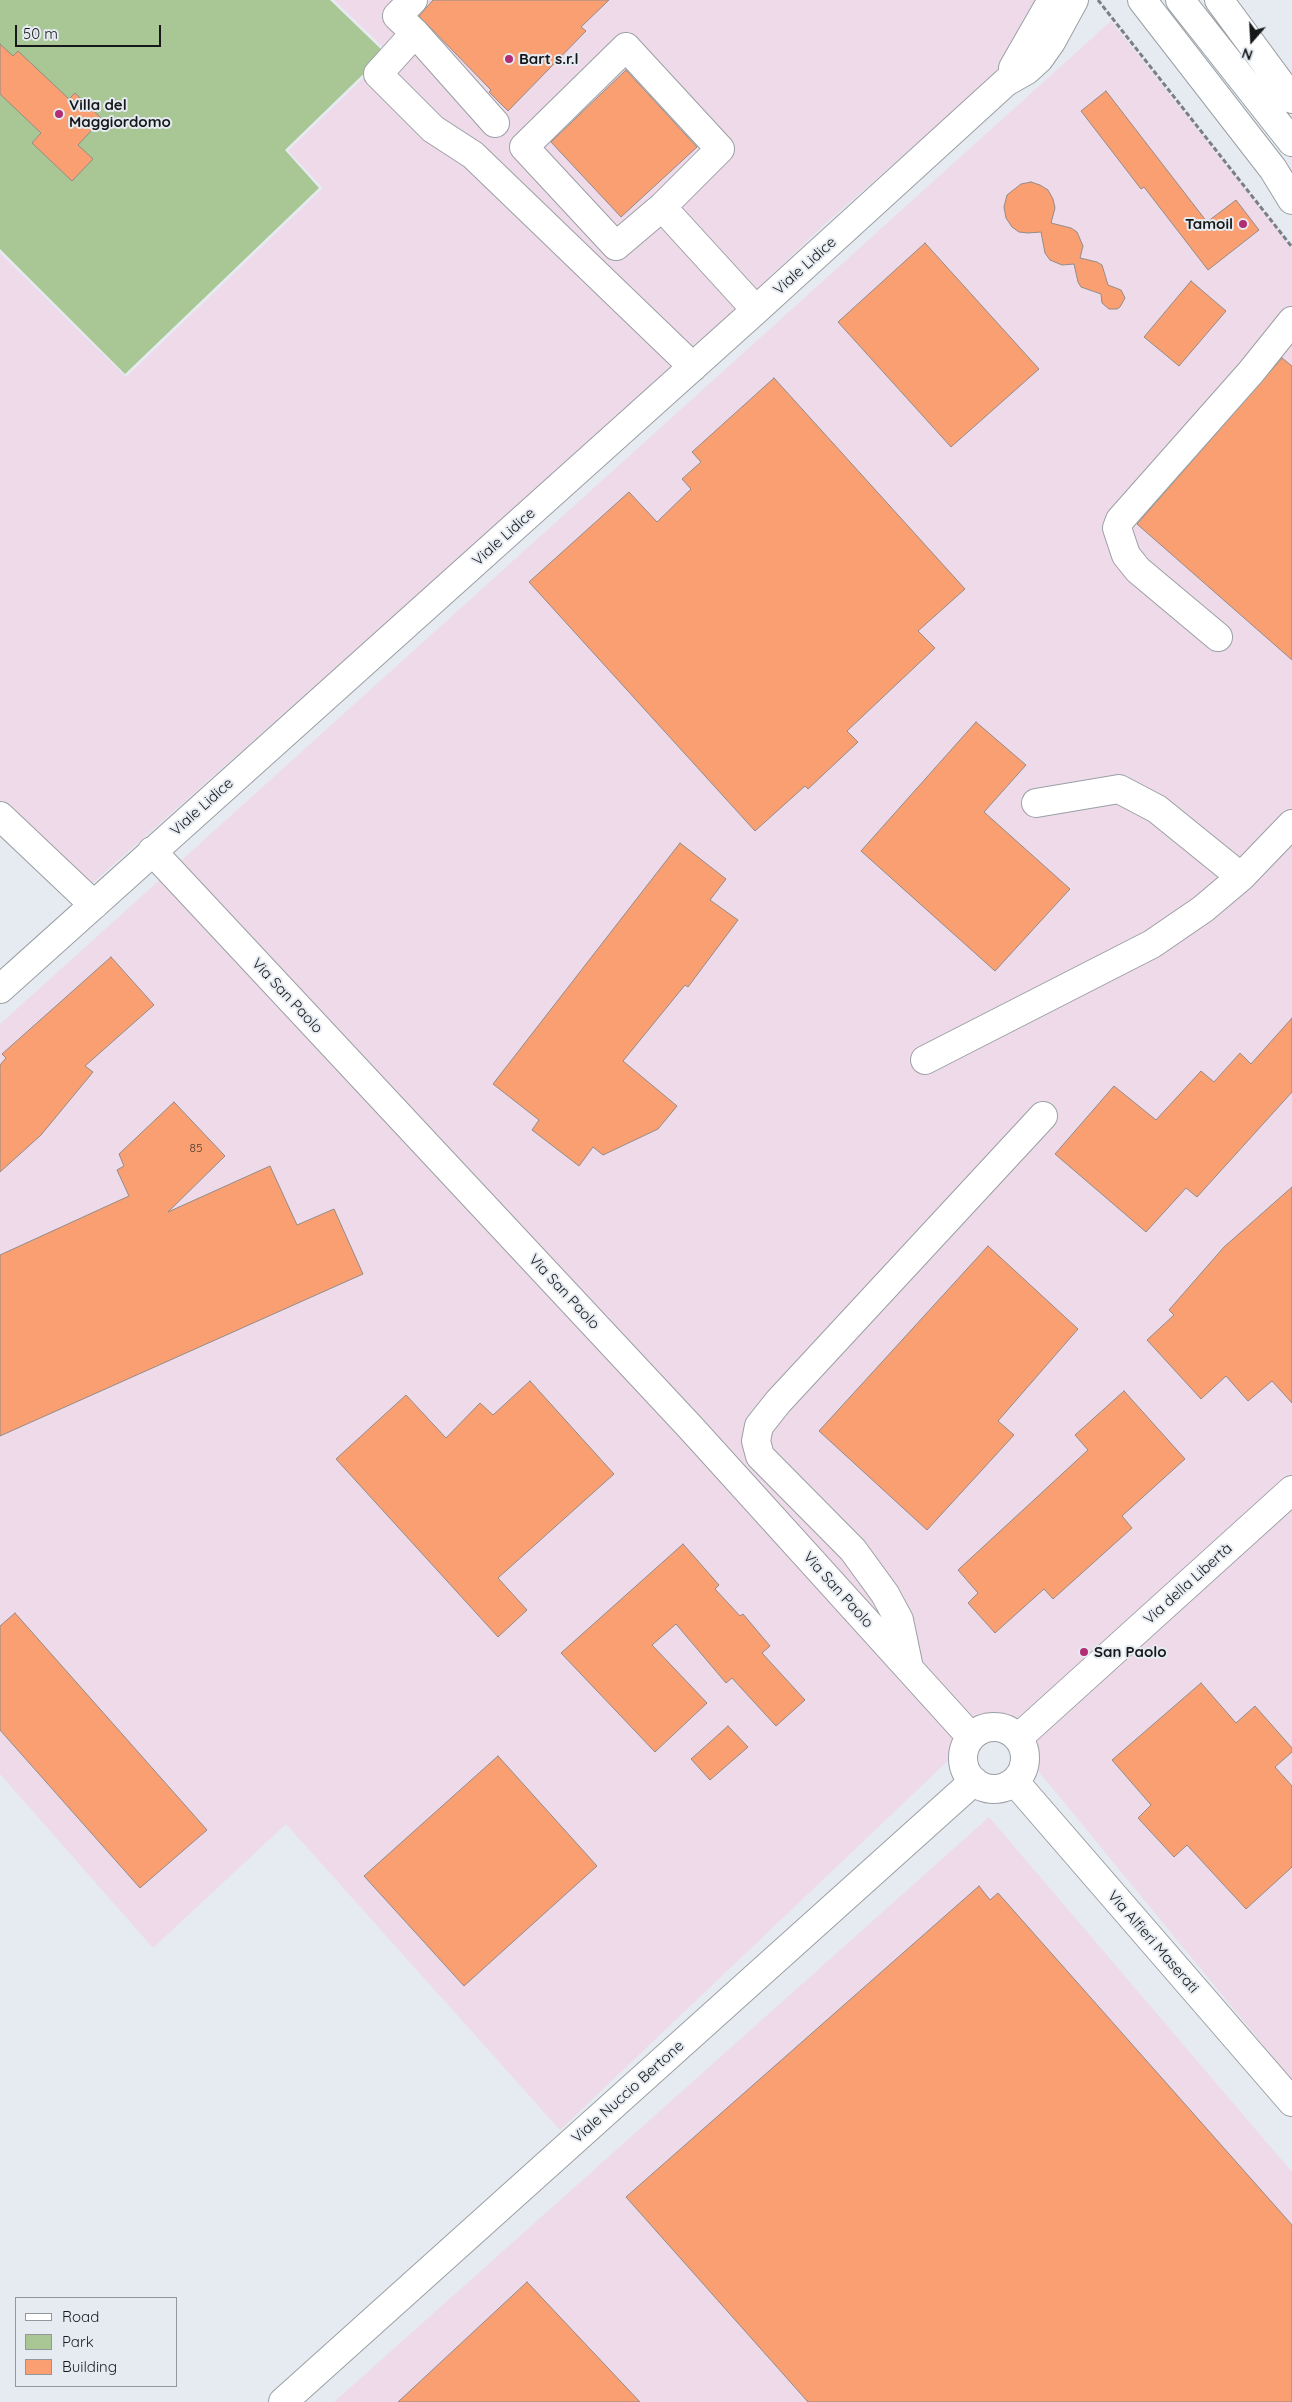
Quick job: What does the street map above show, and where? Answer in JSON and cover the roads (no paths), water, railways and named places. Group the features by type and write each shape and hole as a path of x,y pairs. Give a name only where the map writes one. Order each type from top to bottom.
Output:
{"street":[{"path":"413,0 398,16 494,123"},
{"name":"Viale Lidice","path":"1006,82 1052,0"},
{"name":"Viale Lidice","path":"0,989 693,367 1006,82 1027,70 1039,59 1074,0"},
{"path":"1142,0 1203,81 1274,169 1292,200"},
{"path":"1180,0 1291,140"},
{"path":"1218,0 1292,99"},
{"path":"415,34 378,74 433,129 473,155 693,367"},
{"path":"626,47 720,149 662,207 616,246 524,147 626,47"},
{"path":"1243,78 1262,154"},
{"path":"1203,81 1291,140"},
{"path":"662,207 756,310"},
{"path":"1218,637 1138,570 1126,555 1118,528 1120,520 1245,379 1292,321"},
{"path":"1036,803 1120,789 1158,809 1241,877"},
{"path":"0,816 94,906"},
{"path":"925,1060 1152,944 1203,909 1241,877 1292,824"},
{"name":"Via San Paolo","path":"152,851 691,1428 971,1737"},
{"path":"910,1670 899,1620 885,1594 853,1550 760,1456 756,1441 759,1426 778,1402 1043,1116"},
{"name":"Via della Libertà","path":"1018,1738 1292,1490"},
{"path":"1000,1727 1010,1731 1018,1738 1026,1756 1021,1774 1015,1782 1007,1787 990,1789 974,1782 967,1774 963,1755 971,1737 979,1731 1000,1727"},
{"name":"Viale Nuccio Bertone","path":"283,2402 974,1782"},
{"name":"Via Alfieri Maserati","path":"1015,1782 1292,2102"}],"place":[{"name":"Bart s.r.l","path":"509,59"},
{"name":"Villa del Maggiordomo","path":"59,114"},
{"name":"Tamoil","path":"1243,224"},
{"name":"San Paolo","path":"1084,1652"}]}
